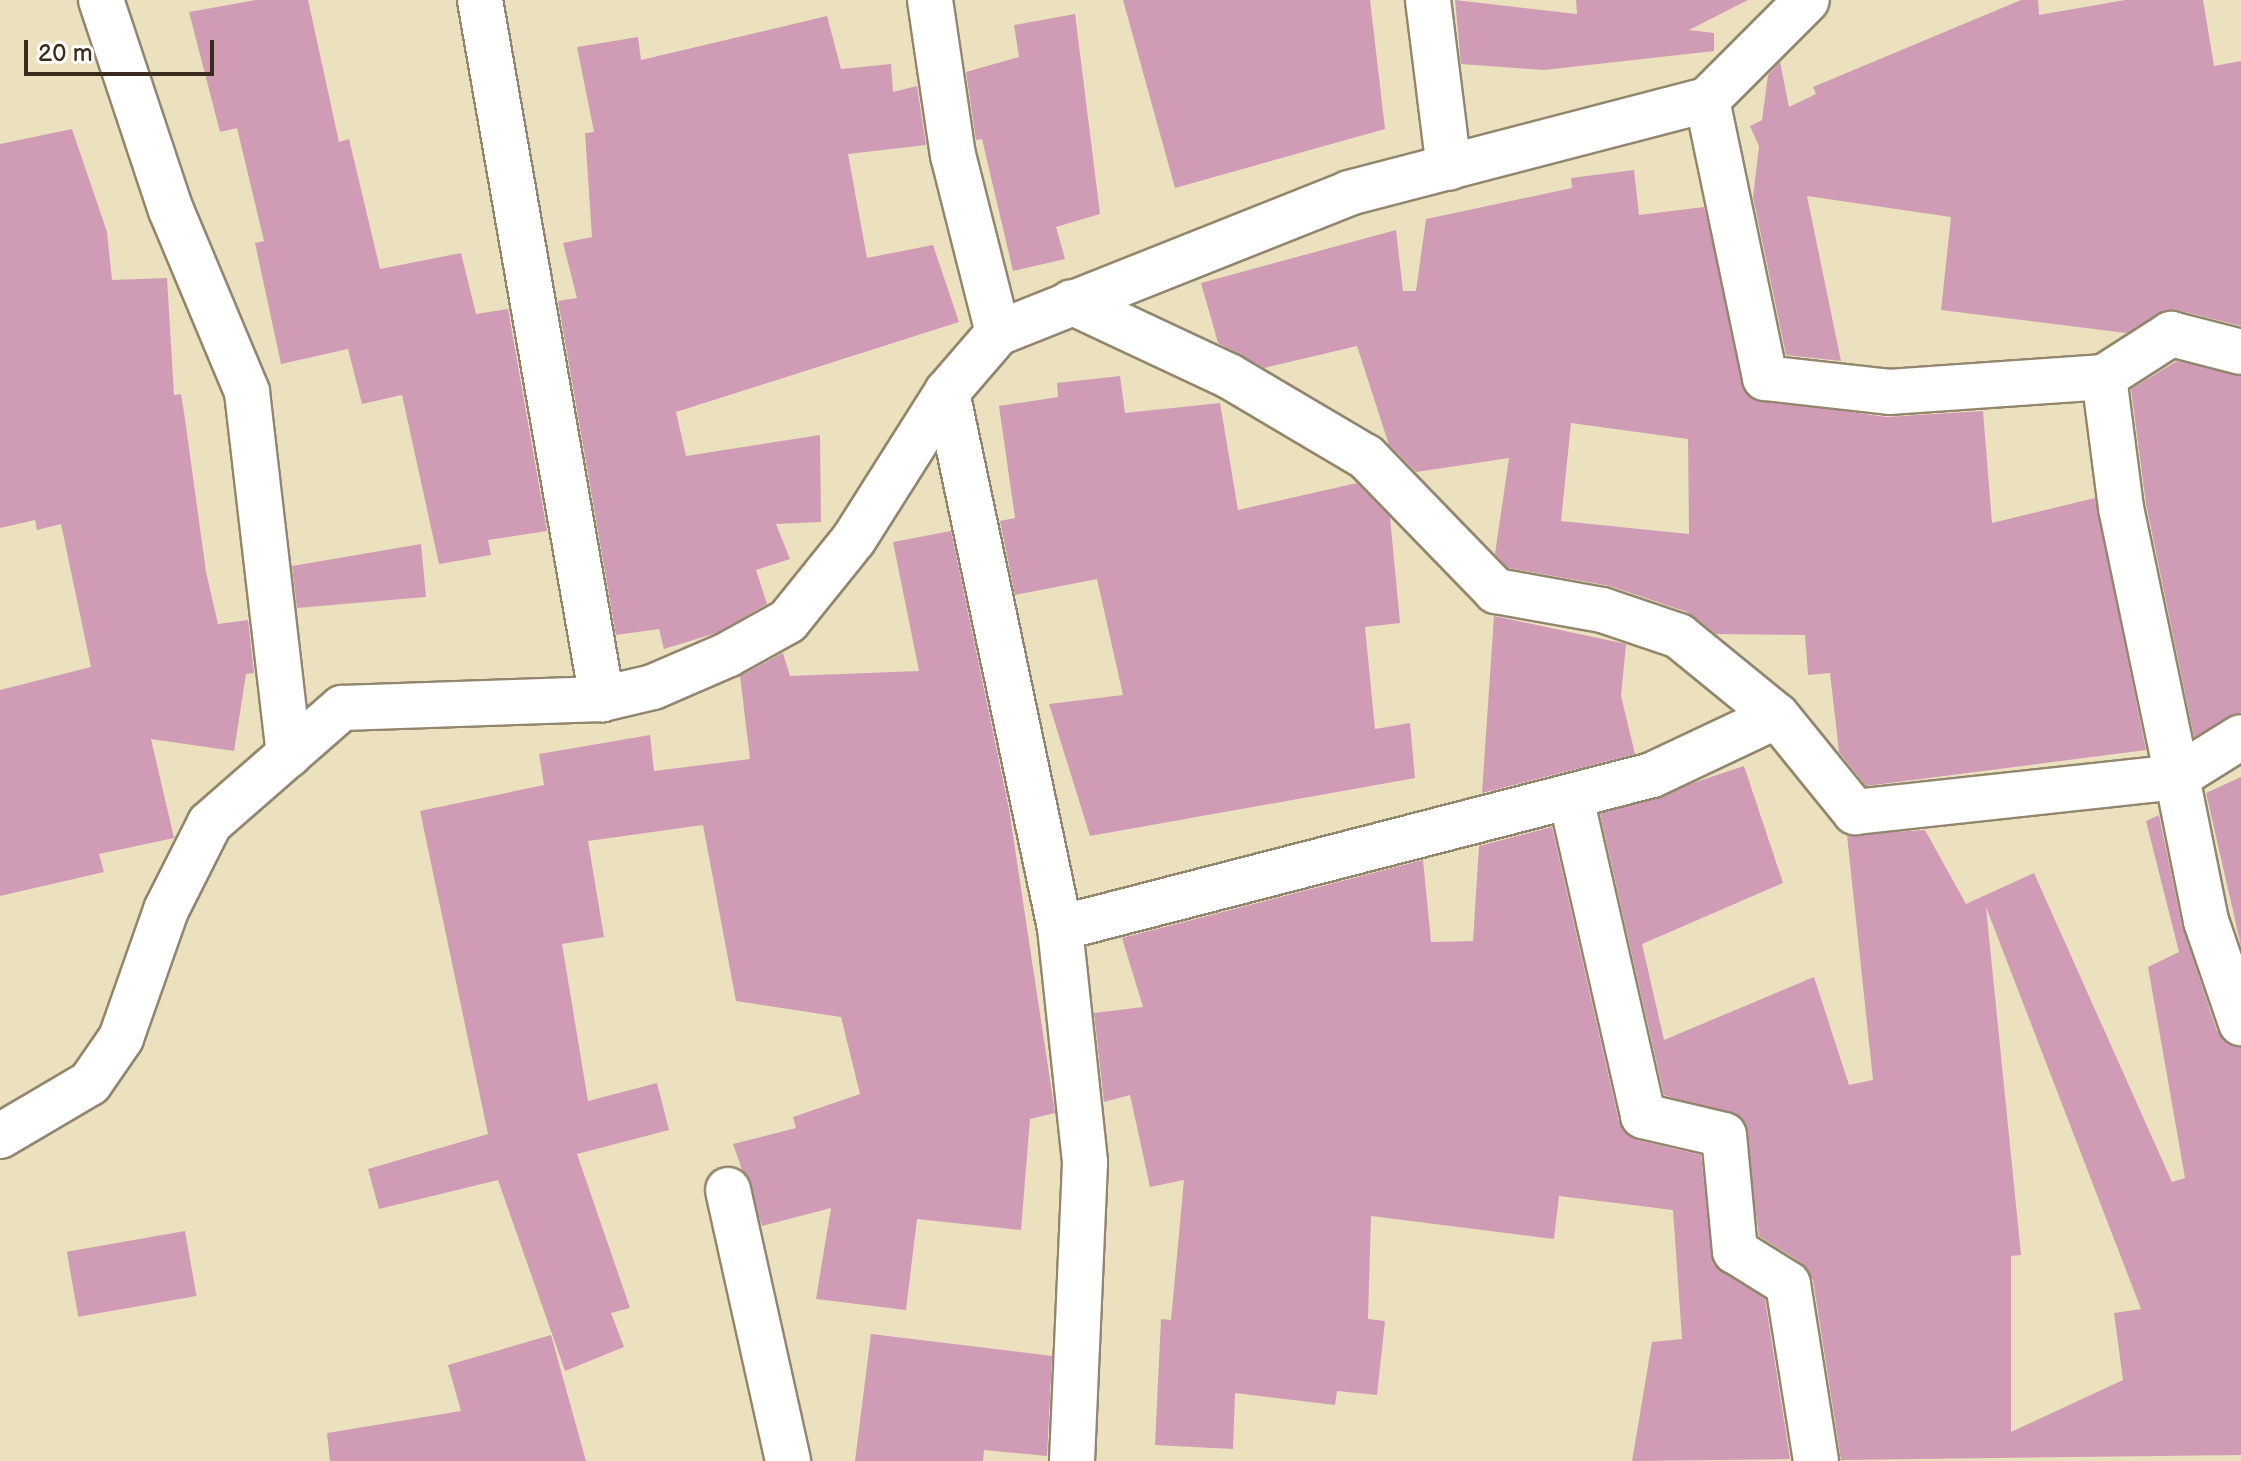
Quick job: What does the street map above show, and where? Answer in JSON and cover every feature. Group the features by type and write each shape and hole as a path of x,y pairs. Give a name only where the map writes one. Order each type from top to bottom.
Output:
{"street":[{"path":"101,0 171,210 247,392 289,755"},
{"path":"480,0 602,699"},
{"path":"930,0 953,155 998,333"},
{"path":"1428,0 1449,168"},
{"path":"0,1136 90,1083 121,1038 166,910 210,823 342,708 602,699 653,687 788,621 854,539 947,392 998,333 1349,193 1707,100 1807,0"},
{"path":"1707,100 1765,378 1889,392 2104,377 2171,334 2241,352"},
{"path":"1071,302 1229,376 1366,457 1496,591 1602,610 1679,636 1777,716 1855,812 2177,777 2241,737"},
{"path":"2104,377 2121,508 2206,921 2241,1023"},
{"path":"947,392 1060,928 1085,1163 1072,1461"},
{"path":"1060,928 1652,775 1777,716"},
{"path":"1571,798 1643,1116 1724,1135 1735,1251 1788,1284 1816,1461"},
{"path":"728,1190 788,1461"}],"building":[{"path":"256,0 308,0 339,142 349,139 380,269 461,253 476,314 508,309 547,531 488,540 491,555 439,564 402,395 362,404 348,349 281,364 255,243 264,241 237,128 220,132 189,12"},
{"path":"1123,0 1370,0 1385,129 1175,188"},
{"path":"1455,0 1577,14 1576,0 1748,0 1689,30 1714,33 1714,51 1544,70 1461,64"},
{"path":"2021,0 2038,0 2039,15 2125,0 2203,0 2214,66 2241,61 2241,326 2177,310 2126,333 1941,310 1951,217 1807,196 1841,361 1786,355 1753,197 1759,146 1750,126 1762,120 1768,75 1780,62 1789,107 1816,94 1813,87"},
{"path":"1075,14 1100,214 1056,227 1065,259 1013,271 982,139 976,140 966,72 1019,57 1014,25"},
{"path":"827,16 841,69 891,64 893,92 917,86 926,145 848,154 867,258 933,245 959,322 676,412 686,456 820,435 821,522 776,524 790,559 756,570 767,604 716,633 664,649 659,629 616,635 558,301 577,298 563,243 592,237 585,133 594,132 577,47 638,37 641,60"},
{"path":"72,129 107,232 112,280 167,278 174,395 181,394 206,572 218,624 248,620 254,673 246,674 234,751 151,739 174,838 99,854 104,872 0,896 0,690 91,667 61,524 37,530 35,520 0,528 0,144"},
{"path":"1634,170 1639,215 1704,207 1749,397 1886,417 1983,411 1992,523 2095,498 2146,750 1866,786 1839,752 1830,673 1808,675 1805,635 1716,634 1687,612 1610,586 1508,568 1495,554 1509,458 1416,472 1389,445 1357,346 1264,368 1218,343 1201,283 1396,230 1403,291 1416,291 1426,219 1572,188 1571,178","holes":["1571,423 1688,439 1689,534 1561,521"]},
{"path":"2177,361 2241,376 2241,712 2194,737 2146,504 2131,389"},
{"path":"1120,376 1125,413 1220,403 1238,510 1357,483 1390,517 1400,623 1365,627 1375,729 1410,723 1415,778 1090,836 1049,704 1123,695 1097,579 1015,595 1000,521 1015,518 999,406 1058,397 1057,383"},
{"path":"951,531 1009,809 1055,1113 1030,1119 1021,1230 917,1219 906,1310 816,1299 831,1208 762,1226 733,1144 796,1128 793,1117 860,1094 841,1017 736,1001 703,825 588,841 604,937 562,944 588,1101 657,1083 669,1130 577,1154 630,1308 611,1313 624,1347 565,1371 498,1180 379,1209 368,1169 488,1134 420,811 544,785 539,754 650,735 654,771 750,759 740,676 783,653 790,676 919,671 893,542"},
{"path":"421,544 426,597 297,608 292,566"},
{"path":"1494,616 1626,644 1621,696 1635,754 1482,793"},
{"path":"1744,766 1783,883 1642,944 1664,1040 1814,977 1849,1085 1873,1080 1847,835 1925,830 1966,904 2034,873 2172,1182 2185,1178 2148,967 2179,952 2146,821 2159,815 2182,926 2217,1031 2241,1047 2241,1455 1841,1460 1813,1280 1802,1263 1759,1236 1743,1119 1664,1095 1600,814","holes":["1986,907 2141,1309 2114,1313 2123,1380 2011,1432 2011,1256 2021,1255"]},
{"path":"2241,777 2241,946 2206,793"},
{"path":"1552,827 1619,1122 1637,1140 1701,1155 1713,1264 1765,1299 1790,1459 1632,1461 1652,1342 1682,1339 1673,1210 1559,1196 1554,1239 1371,1216 1368,1319 1385,1321 1377,1395 1337,1391 1335,1405 1235,1393 1233,1449 1155,1445 1161,1319 1171,1320 1184,1180 1150,1187 1130,1095 1104,1102 1094,1013 1143,1007 1122,938 1423,860 1431,942 1473,941 1479,846"},
{"path":"185,1231 196,1296 78,1317 67,1252"},
{"path":"871,1334 1052,1356 1047,1456 984,1450 983,1461 855,1461"},
{"path":"551,1335 586,1461 330,1461 327,1433 461,1411 448,1365"}]}
